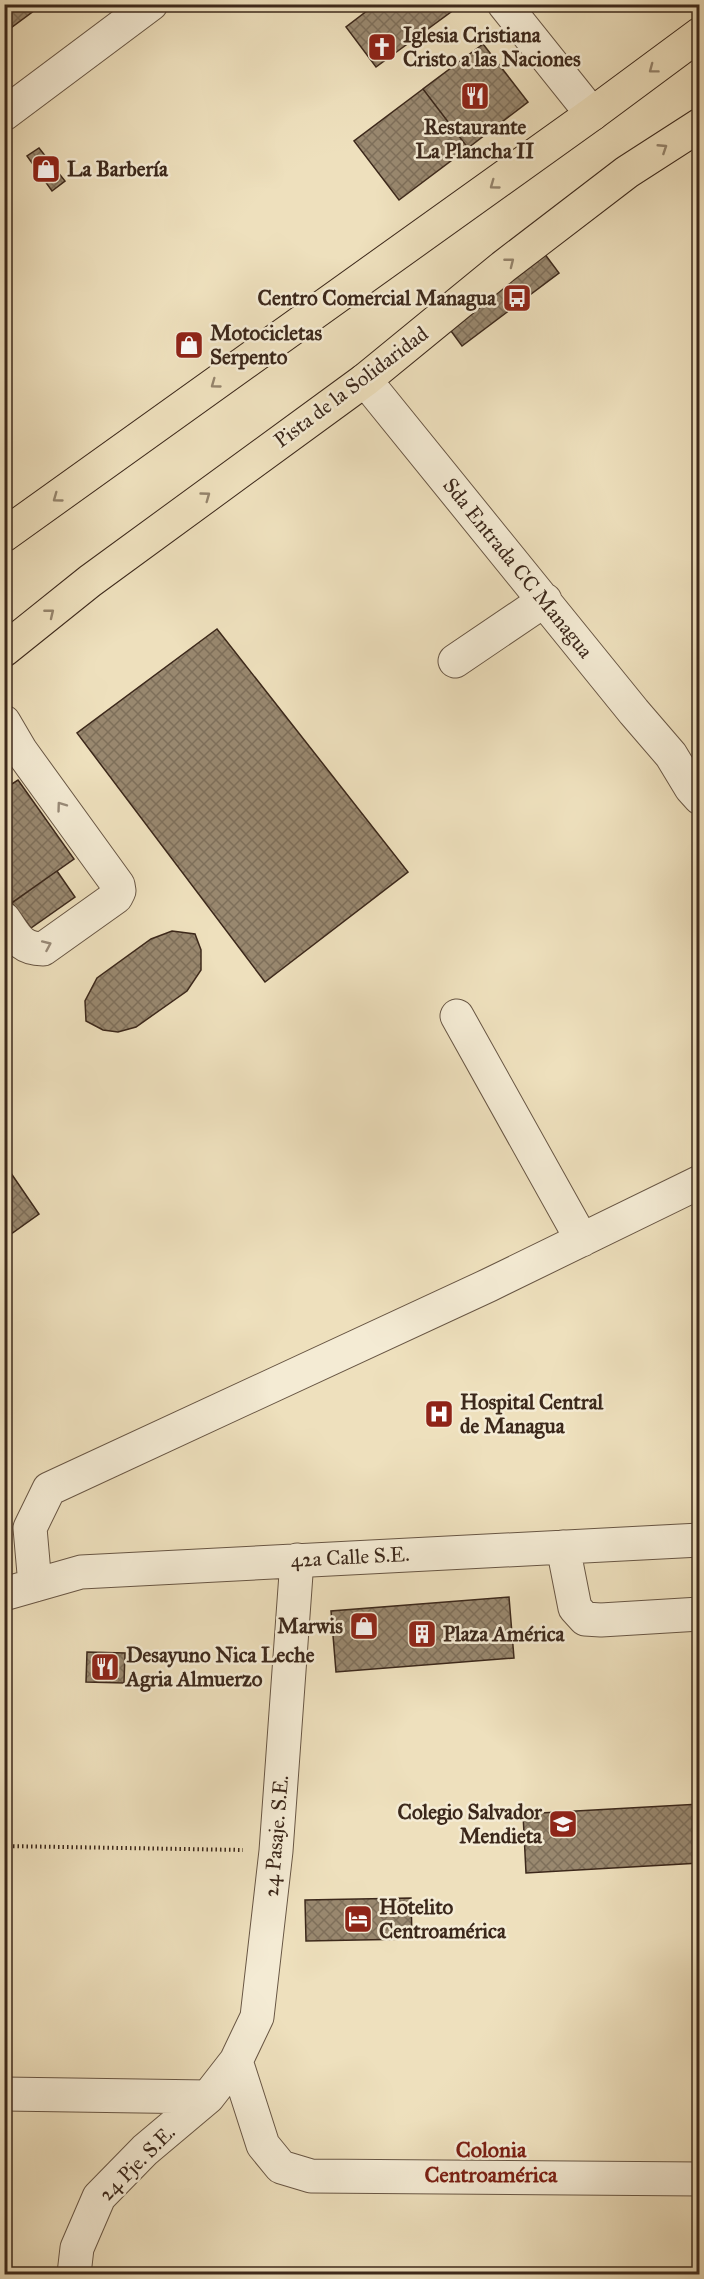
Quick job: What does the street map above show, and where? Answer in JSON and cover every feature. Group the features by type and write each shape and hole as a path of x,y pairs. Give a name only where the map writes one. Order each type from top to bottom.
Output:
{"main road":[{"path":"4,535 592,114 699,34"},
{"name":"Pista de la Solidaridad","path":"4,650 90,580 365,380 503,267 627,172 699,124"}],"street":[{"path":"4,114 151,4"},
{"path":"504,4 592,114"},
{"name":"Sda Entrada CC Managua","path":"365,380 671,755"},
{"path":"454,661 545,600"},
{"path":"4,722 13,757 117,885 119,891 116,897 43,949 28,948 23,945 4,919"},
{"path":"671,755 699,776"},
{"path":"671,755 699,798"},
{"path":"457,1016 582,1240"},
{"path":"35,1585 17,1530 49,1489 489,1285 699,1182"},
{"name":"42a Calle S.E.","path":"4,1594 81,1572 699,1540"},
{"path":"563,1547 575,1608 585,1619 699,1614"},
{"name":"24 Pasaje. S.E.","path":"208,2097 236,2061 257,2017 276,1851 297,1560"},
{"path":"236,2061 263,2145 281,2167 311,2176 699,2180"},
{"path":"4,2094 208,2097"},
{"name":"24 Pje. S.E.","path":"74,2274 77,2248 99,2197 145,2150 208,2097"}],"path":[{"path":"4,1846 253,1850"}],"building":[{"path":"4,4 31,4 35,10 4,33"},
{"path":"31,4 43,4 35,10"},
{"name":"Iglesia Cristiana Cristo a las Naciones","path":"376,4 452,4 455,9 376,67 346,27"},
{"name":"Restaurante La Plancha II","path":"483,44 528,102 468,148 423,89"},
{"path":"423,89 468,148 399,200 354,141"},
{"name":"La Barbería","path":"39,148 65,181 52,191 27,156"},
{"path":"544,253 559,273 462,346 448,327"},
{"path":"217,629 408,872 265,982 77,733"},
{"path":"18,780 74,859 7,906 4,903 4,789"},
{"path":"57,871 75,897 31,928 12,903"},
{"path":"172,931 195,934 201,950 201,970 187,991 136,1027 118,1032 103,1030 86,1021 85,1001 97,978 151,939"},
{"path":"4,1163 39,1214 4,1239"},
{"name":"Plaza América","path":"509,1597 514,1658 336,1672 331,1611"},
{"name":"Desayuno Nica Leche Agria Almuerzo","path":"87,1652 125,1653 124,1683 86,1682"},
{"path":"700,1804 700,1863 526,1873 523,1814"},
{"name":"Hotelito Centroamérica","path":"411,1898 412,1939 306,1941 305,1900"}],"place":[{"name":"Iglesia Cristiana Cristo a las Naciones","path":"382,47"},
{"name":"Restaurante La Plancha II","path":"475,96"},
{"name":"La Barbería","path":"46,169"},
{"name":"Centro Comercial Managua","path":"517,298"},
{"name":"Motocicletas Serpento","path":"189,345"},
{"name":"Hospital Central de Managua","path":"439,1414"},
{"name":"Marwis","path":"364,1626"},
{"name":"Plaza América","path":"422,1634"},
{"name":"Desayuno Nica Leche Agria Almuerzo","path":"105,1667"},
{"name":"Colegio Salvador Mendieta","path":"563,1824"},
{"name":"Hotelito Centroamérica","path":"358,1919"}],"district":[{"name":"Colonia Centroamérica","path":"491,2162"}]}
